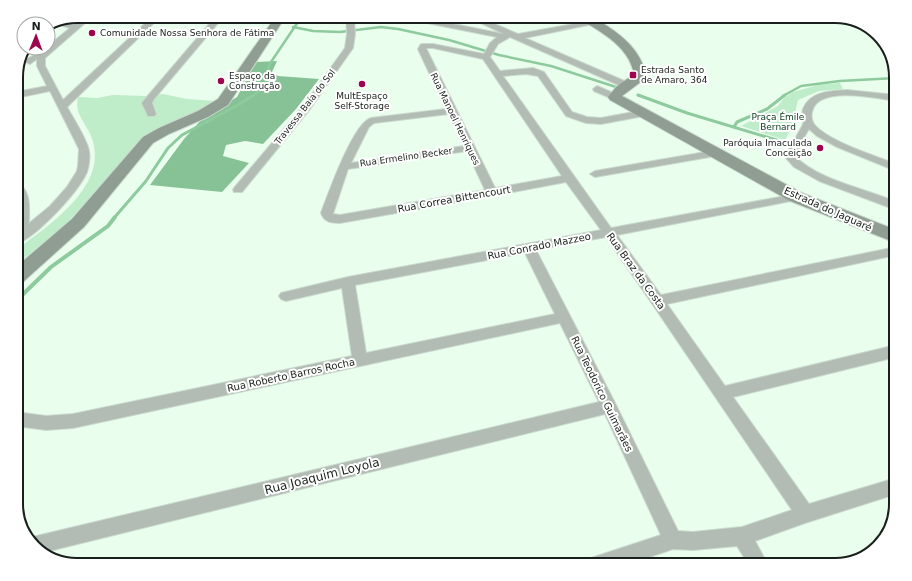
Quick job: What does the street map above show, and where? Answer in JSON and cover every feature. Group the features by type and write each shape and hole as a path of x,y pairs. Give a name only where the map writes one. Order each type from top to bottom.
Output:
{"street":[{"path":"23,234 63,198 74,185 82,170 84,149 52,88 32,60 80,23"},
{"path":"62,106 150,23"},
{"path":"151,114 147,103 150,98 214,23"},
{"path":"23,271 78,223 148,140 164,131 203,114 223,102 276,23"},
{"name":"Travessa Baía do Sol","path":"238,190 311,101 349,48 350,23"},
{"path":"442,23 511,35"},
{"path":"485,23 626,85"},
{"path":"488,53 493,44 511,35 569,23"},
{"path":"594,23 618,38 637,64 640,75 636,80 619,90 615,97 597,89"},
{"path":"65,24 75,27"},
{"name":"Rua Manoel Henriques","path":"488,53 424,46 422,49 422,52 450,110 492,193"},
{"name":"Rua Braz da Costa","path":"488,53 498,74 569,178 658,301 804,514"},
{"path":"498,74 526,71 533,71 541,74 569,114 586,120 601,121 644,113"},
{"path":"23,94 52,88"},
{"path":"889,97 846,92 829,94 817,97 809,103 806,114 808,124 814,130 833,141 889,165"},
{"name":"Estrada do Jaguaré","path":"615,97 796,197 889,234"},
{"path":"344,167 365,126 371,121 450,110"},
{"path":"808,124 799,138 792,154 791,158 794,163 819,176 889,203"},
{"name":"Rua Ermelino Becker","path":"344,167 469,148"},
{"path":"595,174 717,153"},
{"name":"Rua Correa Bittencourt","path":"344,167 326,213 332,219 340,219 492,193 569,178"},
{"name":"Rua Conrado Mazzeo","path":"286,296 305,290 796,197"},
{"path":"23,198 23,223"},
{"name":"Rua Teodorico Guimarães","path":"529,248 609,406 673,540"},
{"path":"658,301 889,252"},
{"path":"348,282 360,360"},
{"name":"Rua Roberto Barros Rocha","path":"23,420 46,423 73,420 564,317"},
{"path":"721,393 889,353"},
{"name":"Rua Joaquim Loyola","path":"41,543 609,406"},
{"path":"619,558 673,540 693,541 742,536 804,514 889,488"},
{"path":"742,536 755,558"}],"green space":[{"path":"277,61 272,72 278,76 319,79 296,109 263,144 245,141 226,145 223,156 249,163 222,192 150,185 184,139 203,118 237,97 256,62"},
{"name":"Praça Émile Bernard","path":"840,83 843,89 819,91 798,100 791,129 785,140 741,126 778,106 784,98 793,92 818,85"},
{"path":"163,94 187,99 215,101 212,104 139,142 64,226 23,259 23,245 60,216 85,187 92,171 95,154 91,136 79,113 77,103 78,97 97,98 113,95 147,96"}],"waterway":[{"path":"294,27 297,23"},
{"path":"252,96 265,85 269,65 294,27"},
{"path":"294,27 313,31 340,32 381,27 398,29 449,40 499,55 551,66 616,87"},
{"path":"783,96 801,86 840,81 889,78"},
{"path":"114,218 146,181 168,148 182,135 254,95"},
{"path":"640,96 638,95 687,113 783,142"},
{"path":"734,127 737,122 767,109 785,95"},
{"path":"23,294 51,267 108,226 115,217"}],"place":[{"name":"Comunidade Nossa Senhora de Fátima","path":"92,33"},
{"name":"Estrada Santo de Amaro, 364","path":"633,75"},
{"name":"Espaço da Construção","path":"221,81"},
{"name":"MultEspaço Self-Storage","path":"362,84"},
{"name":"Paróquia Imaculada Conceição","path":"820,148"}]}
